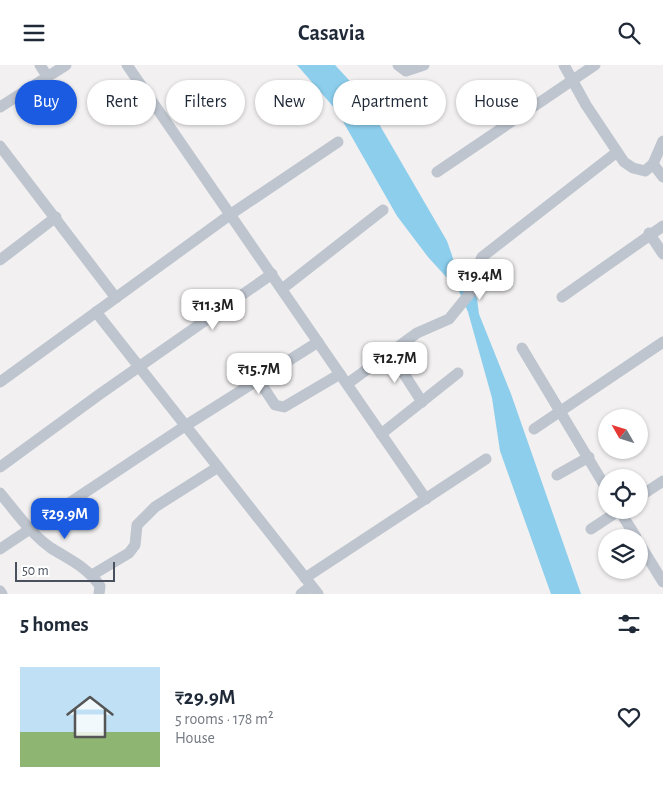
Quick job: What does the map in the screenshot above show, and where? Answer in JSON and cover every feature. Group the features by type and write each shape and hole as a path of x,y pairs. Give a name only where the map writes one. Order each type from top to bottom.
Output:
{"street":[{"path":"40,65 47,77"},
{"path":"0,107 66,65"},
{"path":"127,65 426,499"},
{"path":"398,65 406,71 424,65"},
{"path":"564,65 617,152 633,168 645,171 653,165 663,141"},
{"path":"437,172 595,65"},
{"path":"0,382 231,214 338,141"},
{"path":"0,147 56,217 116,298"},
{"path":"258,379 275,405 284,407 344,379 390,352 417,333 449,319 479,282 479,264 487,252 617,152"},
{"path":"653,165 663,177"},
{"path":"282,289 383,210"},
{"path":"0,260 56,217"},
{"path":"562,297 649,233 663,226"},
{"path":"649,233 663,254"},
{"path":"0,467 139,367 272,275"},
{"path":"96,312 311,586"},
{"path":"0,549 185,426 318,342"},
{"path":"534,429 663,342"},
{"path":"522,348 561,409 598,473"},
{"path":"390,352 422,401"},
{"path":"381,434 458,373"},
{"path":"557,475 589,457"},
{"path":"301,594 426,499 486,459"},
{"path":"92,575 129,553 135,545 137,525 155,507 218,467"},
{"path":"648,491 663,481"},
{"path":"0,493 30,529 50,547 75,561 92,575 100,586 100,594"},
{"path":"591,529 606,519"},
{"path":"648,558 663,582"}],"water":[{"path":"297,65 335,65 349,80 333,80 333,106 323,95 323,80 310,80"},
{"path":"345,125 380,125 447,241 456,267 471,286 477,299 479,314 511,394 581,594 551,594 500,451 492,398 468,312 459,291 428,257 397,216"}]}
